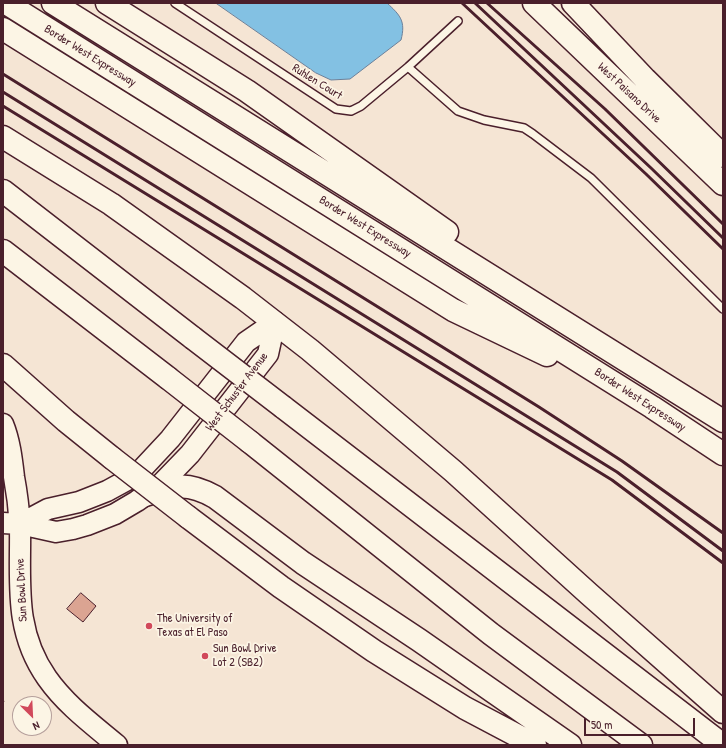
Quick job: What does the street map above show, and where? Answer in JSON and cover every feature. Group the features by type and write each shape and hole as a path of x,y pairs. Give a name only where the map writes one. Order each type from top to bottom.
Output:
{"main road":[{"name":"Border West Expressway","path":"6,3 652,407 723,454"},
{"name":"Border West Expressway","path":"53,3 723,421"},
{"path":"107,3 247,91 651,376"},
{"name":"West Paisano Drive","path":"534,3 723,184"},
{"name":"West Paisano Drive","path":"573,3 645,79 723,156"},
{"path":"3,29 453,310 652,407"},
{"path":"3,137 111,204 275,322 316,354 453,471 723,712"},
{"path":"3,191 576,633 723,744"},
{"path":"3,250 250,442 491,634 642,745"},
{"name":"West Schuster Avenue","path":"11,524 56,532 74,529 115,514 161,484 179,466 268,354 275,322"},
{"name":"West Schuster Avenue","path":"11,524 48,509 79,502 107,491 142,469 170,439 246,342 275,322"},
{"path":"3,365 66,421 112,458 281,587 374,651 465,708 535,745"},
{"name":"Sun Bowl Drive","path":"3,424 12,458 11,524 25,632 34,655 47,678 63,698 117,745"},
{"path":"146,495 181,486 197,489 215,497 303,562 419,640 570,745"},
{"path":"502,727 517,745"}],"lane":[{"name":"Ruhlen Court","path":"175,3 336,109 351,111 361,106 408,67 458,21"},
{"path":"408,67 458,111 484,120 524,128 584,173 723,309"}],"water":[{"path":"216,3 387,3 401,19 403,28 401,40 350,79 331,80 316,73"}],"building":[{"path":"81,593 96,606 83,622 67,609"}],"railway":[{"path":"462,3 646,174 723,249"},
{"path":"475,3 651,168 723,238"},
{"path":"487,3 605,109 723,224"},
{"path":"3,74 539,407 622,461 723,533"},
{"path":"3,92 617,472 723,551"},
{"path":"3,106 612,480 723,563"}],"place":[{"name":"The University of Texas at El Paso","path":"149,626"},
{"name":"Sun Bowl Drive Lot 2 (SB2)","path":"205,656"}]}
